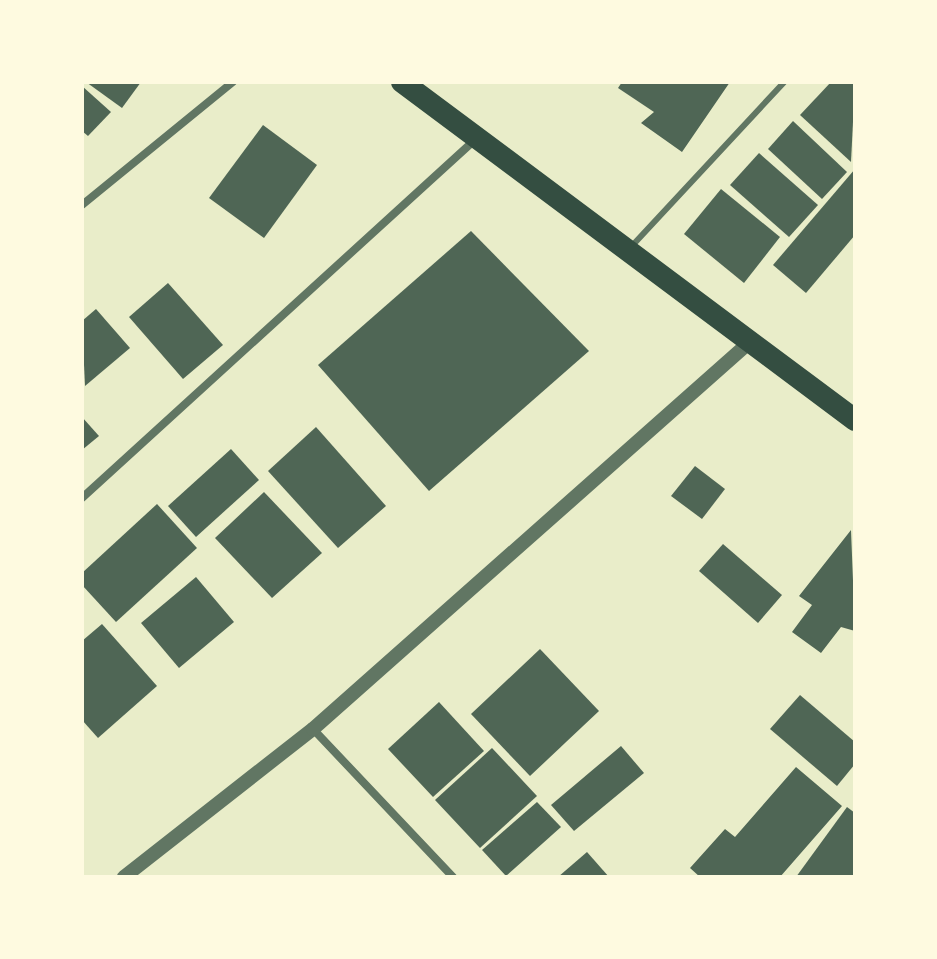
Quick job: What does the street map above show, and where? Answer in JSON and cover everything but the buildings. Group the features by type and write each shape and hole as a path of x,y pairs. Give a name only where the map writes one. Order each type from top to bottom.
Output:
{"highway":[{"path":"402,82 630,248 855,420"}],"street":[{"path":"82,205 233,82"},
{"path":"82,498 478,138"},
{"path":"124,877 313,729 751,341"},
{"path":"313,729 453,877"}],"lane":[{"path":"630,248 784,82"}]}
